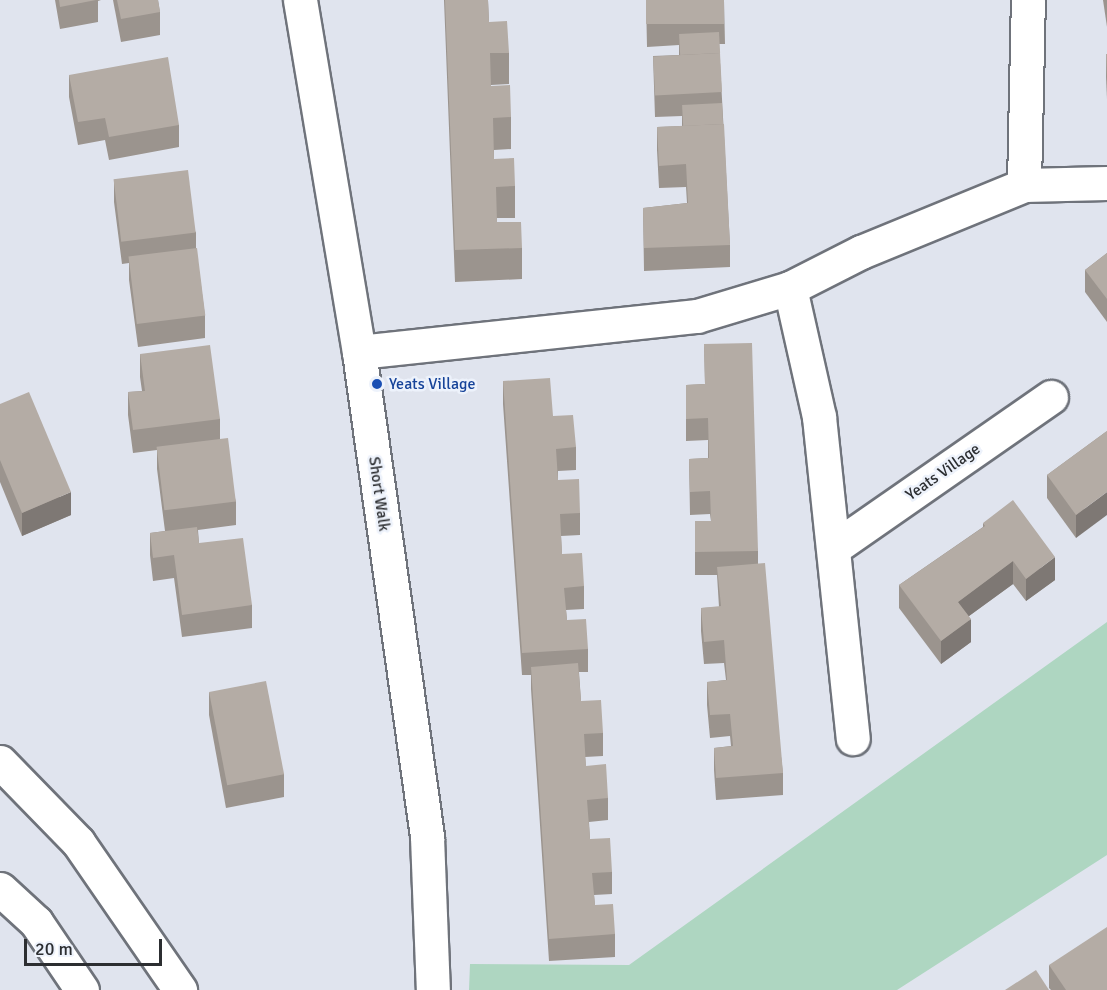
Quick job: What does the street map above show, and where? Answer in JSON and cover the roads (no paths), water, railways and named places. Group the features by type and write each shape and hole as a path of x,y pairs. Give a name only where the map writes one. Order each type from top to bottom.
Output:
{"street":[{"name":"Short Walk","path":"300,0 359,352 427,837 433,990"},
{"path":"1024,185 1028,0"},
{"path":"359,352 697,316 790,288 861,252 1024,185 1107,183"},
{"path":"790,288 819,417 835,547 853,738"},
{"name":"Yeats Village","path":"835,547 1051,397"},
{"path":"0,762 78,842 180,990"},
{"path":"0,889 36,922 82,990"}],"place":[{"name":"Yeats Village","path":"377,384"}]}
